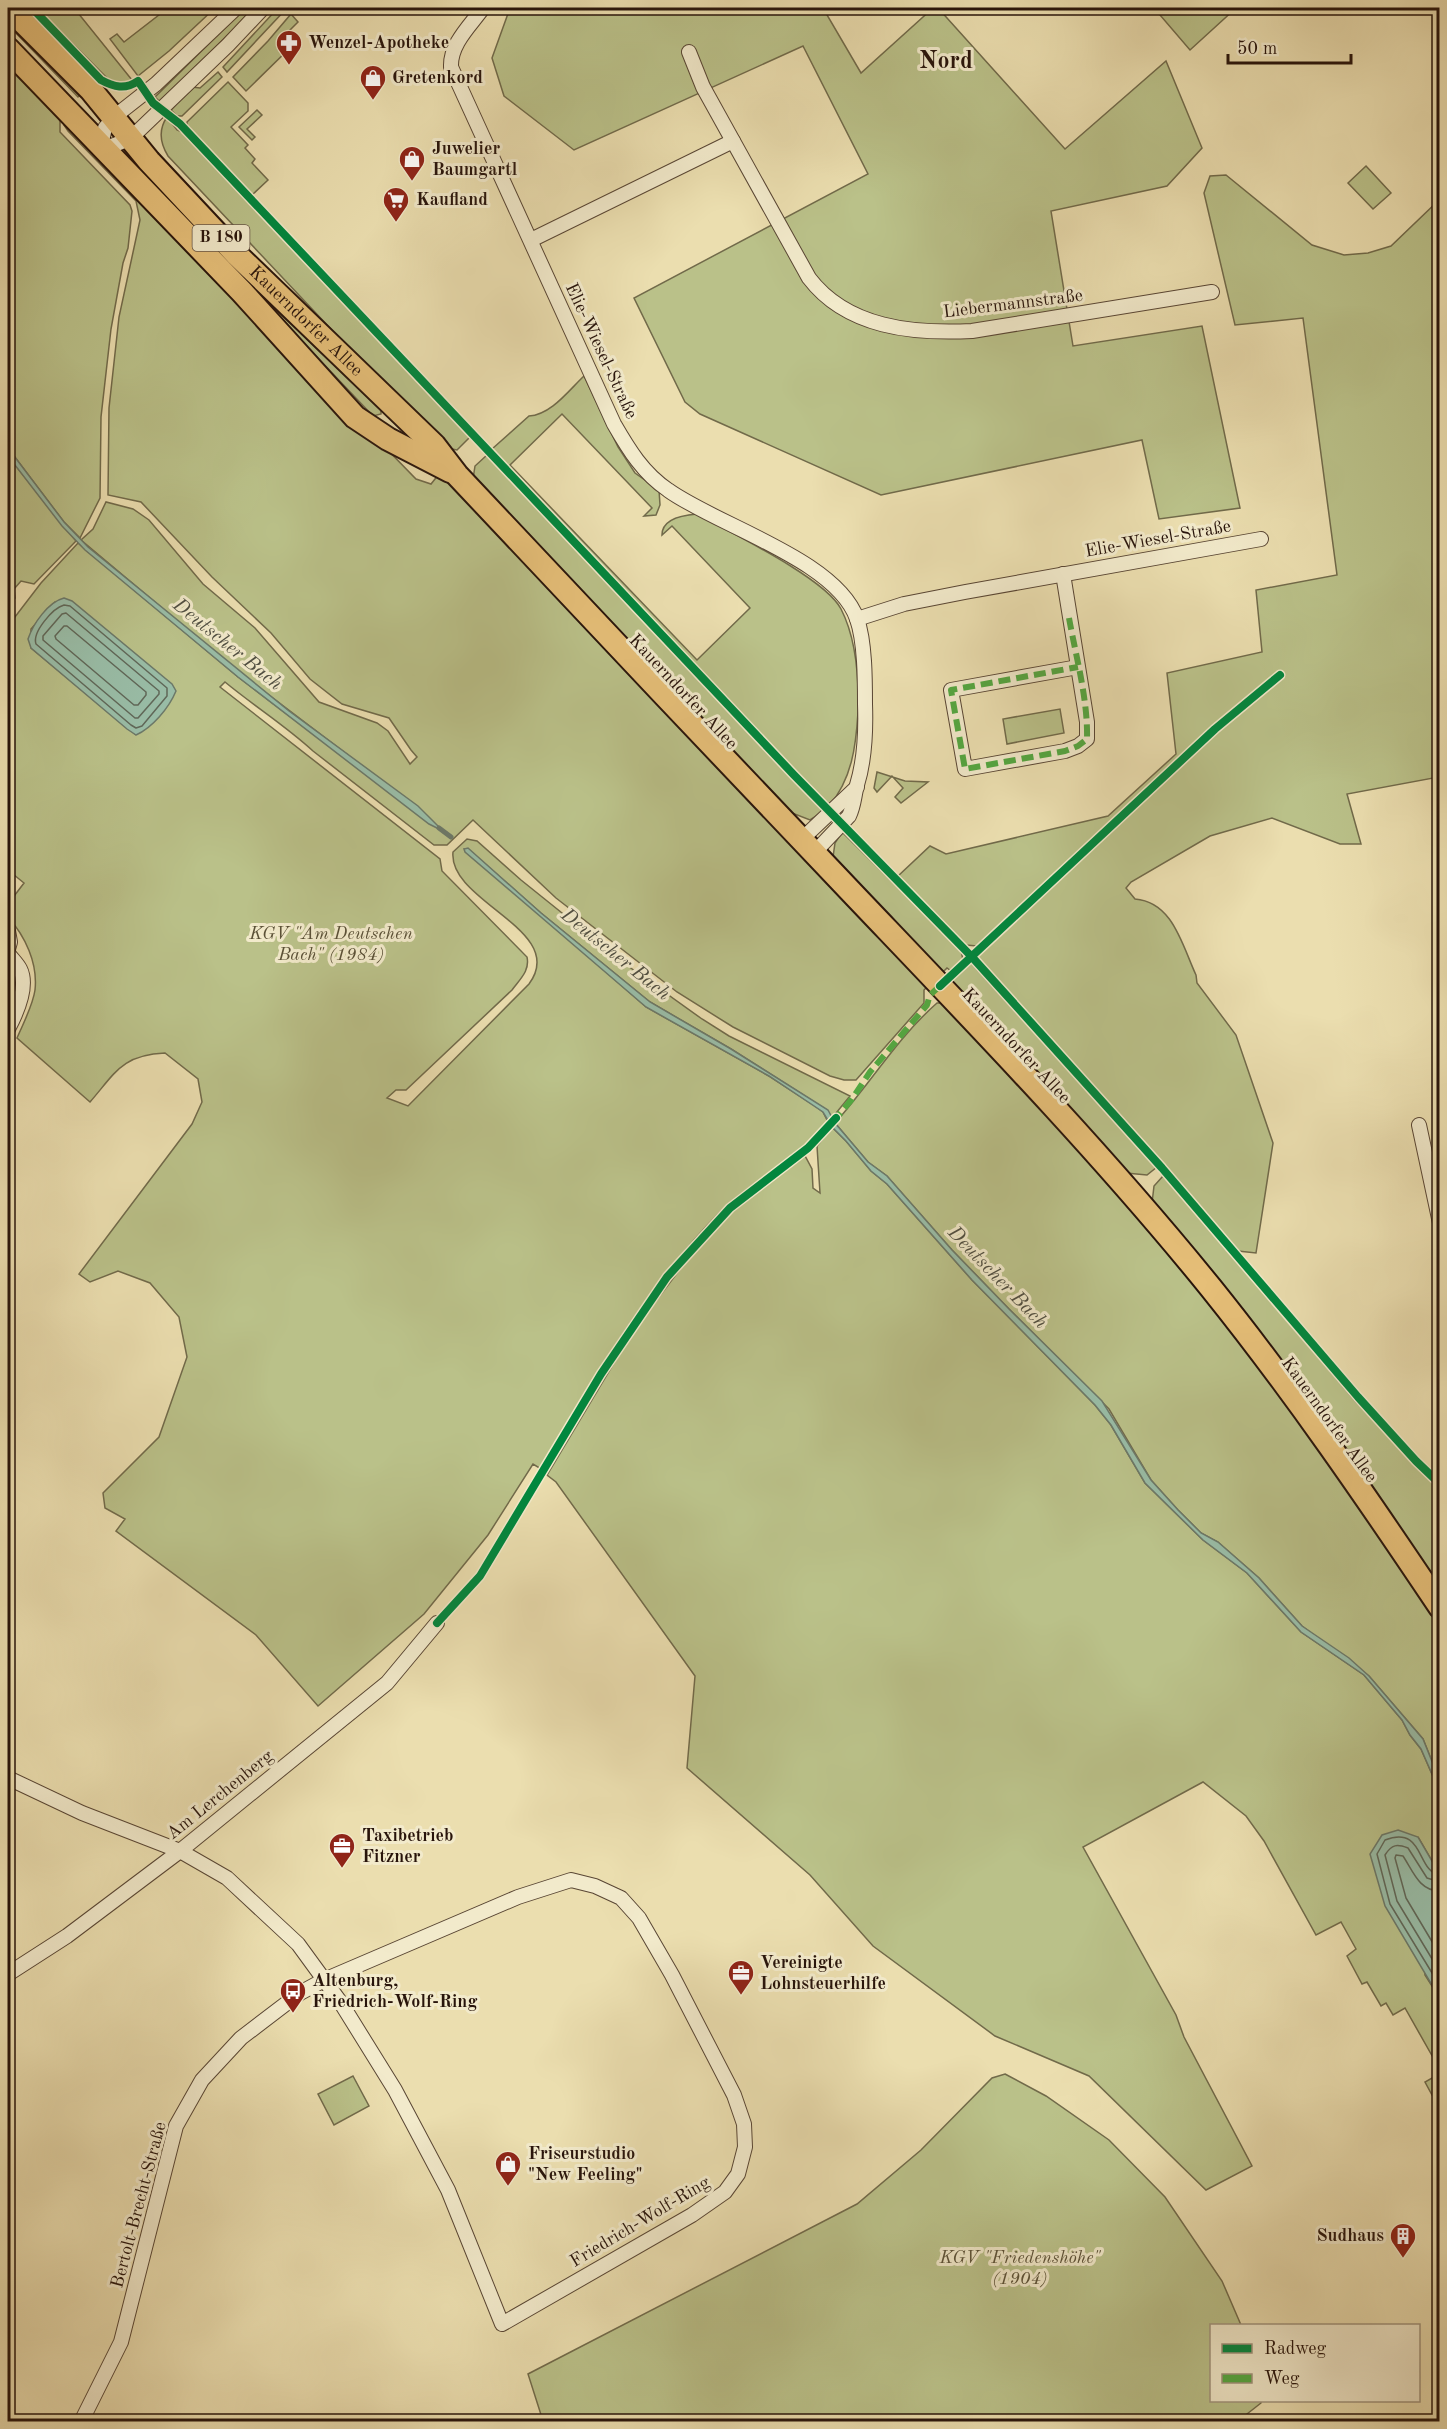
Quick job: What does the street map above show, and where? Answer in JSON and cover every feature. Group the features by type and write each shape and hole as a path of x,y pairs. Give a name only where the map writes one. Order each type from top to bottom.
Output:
{"main road":[{"name":"Kauerndorfer Allee","path":"9,8 91,90 149,161 236,254 434,445 457,475 1133,1194 1198,1272 1285,1384 1341,1460 1440,1607"},
{"name":"Kauerndorfer Allee","path":"8,49 242,292 355,417 388,439 457,475"}],"street":[{"path":"236,8 156,84 114,117 105,128 101,145 112,146 130,138 228,45 263,8"},
{"name":"Elie-Wiesel-Straße","path":"483,8 454,47 451,67 614,424 637,463 681,499 799,559 847,600 857,619 864,669 866,718 862,769 857,787 808,846"},
{"name":"Liebermannstraße","path":"689,52 703,87 808,278 835,304 864,319 901,329 943,333 972,331 1212,292"},
{"path":"531,240 733,141"},
{"name":"Elie-Wiesel-Straße","path":"857,619 904,604 1261,539"},
{"name":"Elie-Wiesel-Straße","path":"1063,574 1087,722 1087,739 1078,746 1065,751 965,769 951,690 1078,667"},
{"path":"8,931 10,942 8,949"},
{"path":"8,954 21,970 22,986 20,1002 8,1029"},
{"path":"1419,1125 1440,1223"},
{"name":"Am Lerchenberg","path":"8,1974 67,1936 180,1851 387,1683 437,1623"},
{"path":"8,1778 82,1813 180,1851 227,1878 266,1911 298,1944 324,1980"},
{"name":"Friedrich-Wolf-Ring","path":"571,1880 595,1886 621,1898 639,1918 653,1940 734,2095 744,2124 745,2147 738,2174 725,2192 692,2215 502,2324 448,2190 395,2090 324,1980 518,1897 571,1880"},
{"name":"Bertolt-Brecht-Straße","path":"81,2421 121,2342 176,2126 202,2080 241,2038 300,1993 324,1980"}],"green space":[{"path":"37,8 74,8 132,80 124,84 110,81"},
{"path":"168,8 215,8 138,76 110,39 117,34 124,42"},
{"path":"245,8 255,8 160,102 155,97"},
{"path":"278,8 287,8 227,72 223,67"},
{"path":"510,8 823,8 861,73 933,8 938,8 1065,149 1166,61 1202,148 1167,186 1051,211 1073,346 1202,326 1240,508 1159,519 1142,440 881,495 700,414 685,402 634,298 868,174 803,46 574,150 504,96 492,58"},
{"path":"1154,8 1236,8 1190,50"},
{"path":"291,14 298,22 288,32 297,41 246,91 233,77"},
{"path":"8,18 82,93 78,97 8,25"},
{"path":"8,60 60,114 60,132 130,205 132,211 128,248 123,263 111,329 101,417 100,498 80,538 64,522 8,448"},
{"path":"218,72 222,77 182,116 177,116 171,110 192,87 200,88"},
{"path":"228,82 248,103 248,111 231,127 248,145 245,148 255,159 252,163 268,180 252,195 187,127 187,122"},
{"path":"257,110 262,115 247,129 255,137 252,140 239,127"},
{"path":"167,117 470,437 457,450 442,447 168,156 161,136"},
{"name":"KGV \"Am Deutschen Bach\" (1984)","path":"65,119 416,479 431,484 439,474 447,479 928,986 924,990 924,1003 856,1080 844,1080 830,1076 733,1027 677,992 556,898 473,820 447,845 434,845 225,682 220,687 440,859 442,871 527,957 526,971 512,990 406,1090 396,1090 387,1098 408,1106 529,984 537,965 533,948 521,932 468,886 456,870 453,852 467,839 477,841 521,880 628,966 702,1019 729,1036 850,1096 832,1118 827,1110 731,1049 650,1002 541,913 468,849 465,849 646,1007 769,1076 823,1112 828,1122 804,1147 733,1200 693,1241 668,1271 622,1335 580,1401 541,1469 533,1464 488,1535 424,1614 318,1706 256,1635 116,1531 125,1519 105,1508 103,1493 159,1437 187,1357 179,1317 150,1283 118,1271 90,1282 79,1274 192,1124 202,1102 198,1079 165,1053 150,1054 129,1061 114,1074 90,1102 17,1038 32,1002 35,980 29,950 8,917 8,904 24,883 8,870 8,626 41,583 78,543 238,677 387,790 390,787 236,670 81,540 93,529 106,502 133,509 149,520 203,584 255,628 319,702 377,723 388,731 410,764 417,757 389,718 342,704 310,679 271,633 212,577 141,502 108,495 109,408 119,317 140,220 136,201 64,125","holes":["55,602 136,735 31,648 31,629"]},
{"path":"1366,166 1391,193 1373,209 1348,183"},
{"path":"142,167 284,317 381,410 381,414 373,416 140,171"},
{"path":"1226,175 1312,245 1344,255 1368,253 1391,246 1440,199 1439,777 1347,794 1361,844 1340,844 1272,818 1210,836 1131,882 1126,888 1135,899 1148,902 1167,916 1181,939 1197,983 1236,1035 1273,1143 1256,1253 1238,1251 1163,1163 977,957 1008,927 1004,922 977,946 966,945 897,877 930,846 946,854 1108,816 1176,754 1167,673 1262,652 1256,590 1337,575 1303,318 1235,325 1204,193 1210,176"},
{"path":"584,376 618,447 635,473 659,490 660,505 656,515 644,516 652,508 562,414 510,465 697,660 750,608 672,526 662,535 666,525 675,518 697,514 776,557 817,584 832,597 841,609 854,646 858,712 856,737 848,773 837,796 829,806 492,449 529,416 537,415 552,407"},
{"path":"487,455 824,811 810,820 787,811 473,479 475,466"},
{"path":"8,456 76,541 34,584 21,581 14,589 15,598 8,606"},
{"path":"1060,709 1064,733 1007,744 1003,719"},
{"path":"877,772 891,777 877,792 874,788"},
{"path":"893,777 905,781 928,782 901,803 895,797 903,788"},
{"path":"842,832 961,950 963,960 951,971 947,968 941,974 833,857 835,843"},
{"path":"971,963 1157,1167 1147,1175 1126,1173 949,983"},
{"path":"937,1003 943,1003 1073,1140 1154,1233 1300,1418 1422,1599 1439,1628 1439,1779 1423,1739 1369,1676 1302,1626 1259,1578 1218,1542 1201,1533 1178,1510 1151,1480 1109,1409 952,1250 887,1176 868,1162 835,1123 896,1046"},
{"path":"832,1127 871,1171 887,1184 972,1280 1095,1405 1111,1425 1145,1483 1203,1540 1247,1573 1301,1632 1364,1675 1402,1720 1421,1749 1439,1790 1439,1873 1418,1837 1425,1975 1439,1997 1439,2068 1405,2008 1393,2015 1386,2003 1381,2006 1367,1982 1362,1984 1347,1956 1356,1949 1341,1922 1316,1935 1264,1841 1246,1816 1203,1782 1083,1847 1176,2015 1184,2037 1252,2166 1206,2190 1089,2076 995,2036 873,1946 810,1875 687,1768 695,1676 556,1482 547,1475 633,1331 684,1264 727,1216 804,1154 812,1169 813,1188 820,1193 817,1146"},
{"path":"1164,1175 1356,1402 1439,1489 1439,1583 1152,1203 1154,1186"},
{"name":"KGV \"Friedenshöhe\" (1904)","path":"1005,2074 1046,2096 1109,2140 1165,2197 1222,2281 1241,2324 1210,2324 1210,2402 1261,2402 1238,2421 543,2421 528,2374 857,2204 921,2150 992,2078"},
{"path":"1439,2074 1439,2108 1425,2082"},
{"path":"353,2076 369,2106 334,2125 318,2094"}],"water":[{"path":"8,448 64,522 88,547 289,711 418,806 443,831 429,824 238,677 85,550 62,526 8,456"},
{"path":"64,598 72,601 172,684 176,691 169,704 159,717 142,732 136,735 127,729 31,648 28,639 37,620 52,604"},
{"path":"468,848 541,913 650,1002 731,1049 828,1110 835,1123 868,1162 887,1176 952,1250 1102,1401 1151,1480 1178,1510 1201,1533 1218,1542 1259,1578 1302,1626 1349,1658 1369,1676 1423,1739 1439,1779 1439,1790 1421,1749 1402,1720 1364,1675 1301,1632 1247,1573 1203,1540 1145,1483 1111,1425 1095,1405 972,1280 887,1184 871,1171 832,1127 823,1112 769,1076 646,1007 465,852 464,849"},
{"path":"1398,1830 1418,1837 1439,1873 1439,1997 1385,1906 1370,1854 1382,1835"}],"waterway":[{"name":"Deutscher Bach","path":"439,828 451,837"}],"marked path":[{"path":"1069,618 1084,693 1087,739 1078,746 1065,751 965,769 951,690 1078,667"},
{"path":"833,1122 870,1072 927,1005 930,995 942,984"}],"cycle path":[{"path":"32,8 101,80 119,86 129,86 138,81 153,103 180,124 794,775 972,957 1162,1168 1358,1397 1440,1484"},
{"path":"940,986 1215,729 1280,675"},
{"path":"437,1623 480,1576 601,1374 667,1277 730,1208 808,1148 836,1118"}],"place":[{"name":"Wenzel-Apotheke","path":"289,66"},
{"name":"Gretenkord","path":"373,101"},
{"name":"Juwelier Baumgartl","path":"412,182"},
{"name":"Kaufland","path":"396,223"},
{"name":"Taxibetrieb Fitzner","path":"342,1869"},
{"name":"Vereinigte Lohnsteuerhilfe","path":"741,1996"},
{"name":"Altenburg, Friedrich-Wolf-Ring","path":"293,2014"},
{"name":"Friseurstudio \"New Feeling\"","path":"508,2187"},
{"name":"Sudhaus","path":"1403,2259"}],"district":[{"name":"Nord","path":"946,62"}]}
